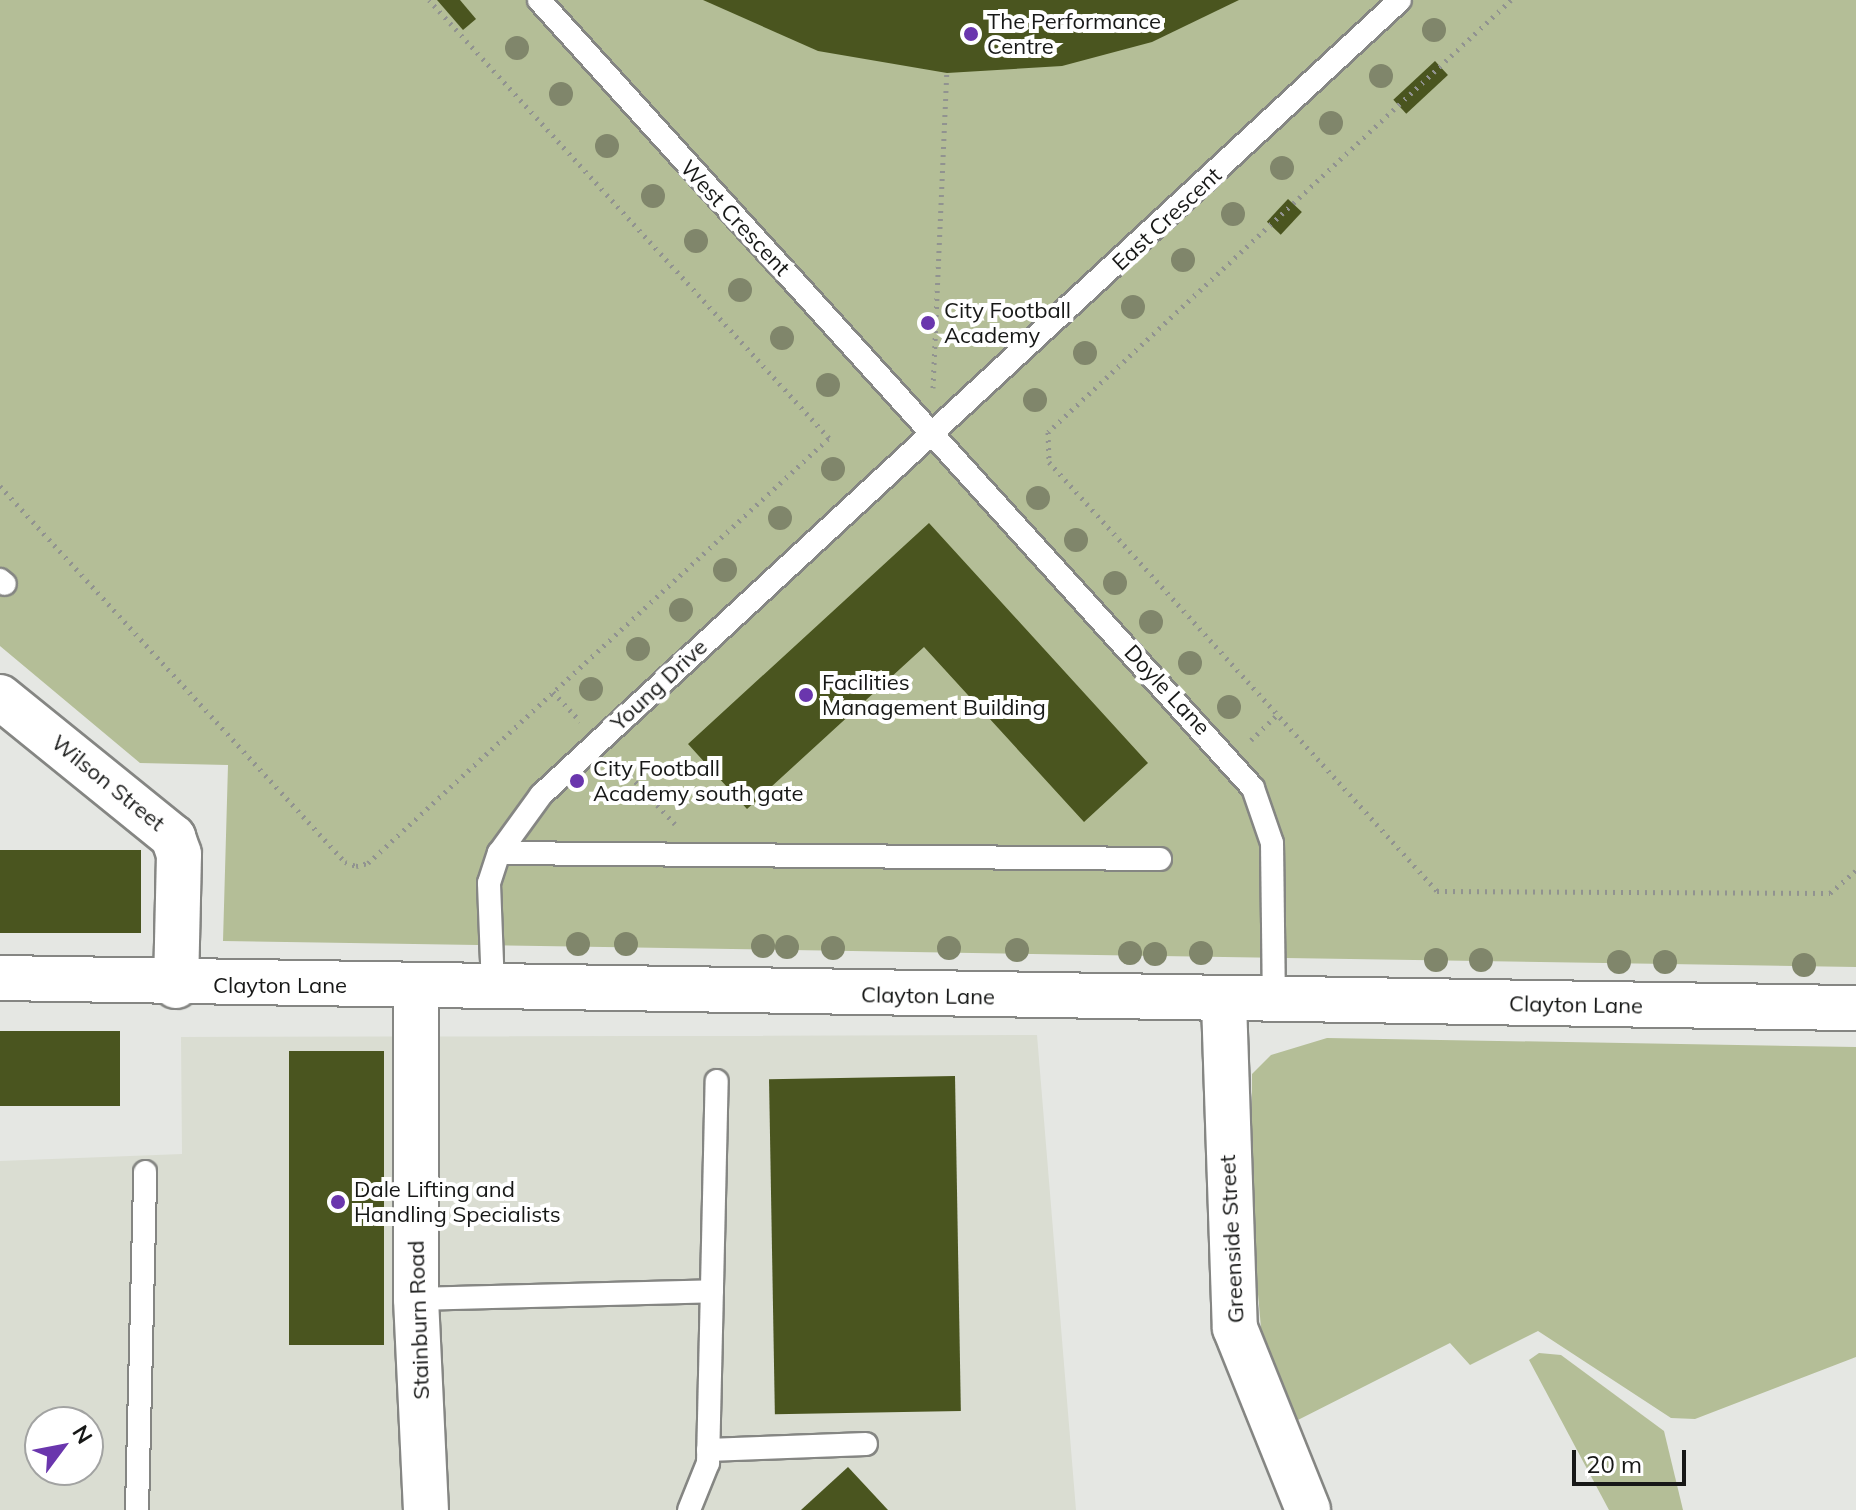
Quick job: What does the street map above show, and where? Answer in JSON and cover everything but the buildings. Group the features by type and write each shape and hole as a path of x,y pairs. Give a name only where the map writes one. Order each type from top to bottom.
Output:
{"street":[{"name":"Wilson Street","path":"0,697 173,837 179,854 176,986"},
{"name":"Clayton Lane","path":"0,978 176,986 1856,1008"},
{"name":"Stainburn Road","path":"416,987 416,1299 426,1510"},
{"name":"Greenside Street","path":"1224,1002 1235,1328 1308,1510"}],"lane":[{"name":"West Crescent","path":"539,0 931,435"},
{"name":"East Crescent","path":"931,435 1400,0"},
{"name":"Young Drive","path":"493,988 489,883 499,853 525,813 598,741 931,435"},
{"name":"Doyle Lane","path":"931,435 1253,788 1272,843 1274,1001"},
{"path":"499,853 1160,859"},
{"path":"689,1510 708,1450 717,1081"},
{"path":"137,1510 145,1172"},
{"path":"416,1299 712,1291"},
{"path":"708,1450 866,1444"}],"path":[{"path":"0,486 345,862 368,863 829,438 429,0"},
{"path":"1507,1 1048,432 1049,462 1437,891 1830,893 1856,870"},
{"path":"931,435 947,73"},
{"path":"553,692 702,854"}],"shaded area":[{"path":"1037,1035 1076,1510 0,1510 0,1161 182,1154 181,1037"}],"green space":[{"name":"City Football Academy","path":"0,0 1856,0 1856,967 223,941 228,765 140,763 0,646"},
{"path":"1327,1038 1856,1047 1856,1357 1695,1419 1671,1418 1538,1331 1470,1365 1450,1343 1290,1424 1263,1350 1251,1216 1252,1074 1271,1055"},
{"path":"1539,1353 1561,1355 1664,1431 1683,1510 1609,1510 1529,1360"}],"place":[{"name":"The Performance Centre","path":"971,34"},
{"name":"City Football Academy","path":"928,323"},
{"name":"Facilities Management Building","path":"806,695"},
{"name":"City Football Academy south gate","path":"577,781"},
{"name":"Dale Lifting and Handling Specialists","path":"338,1202"}]}
